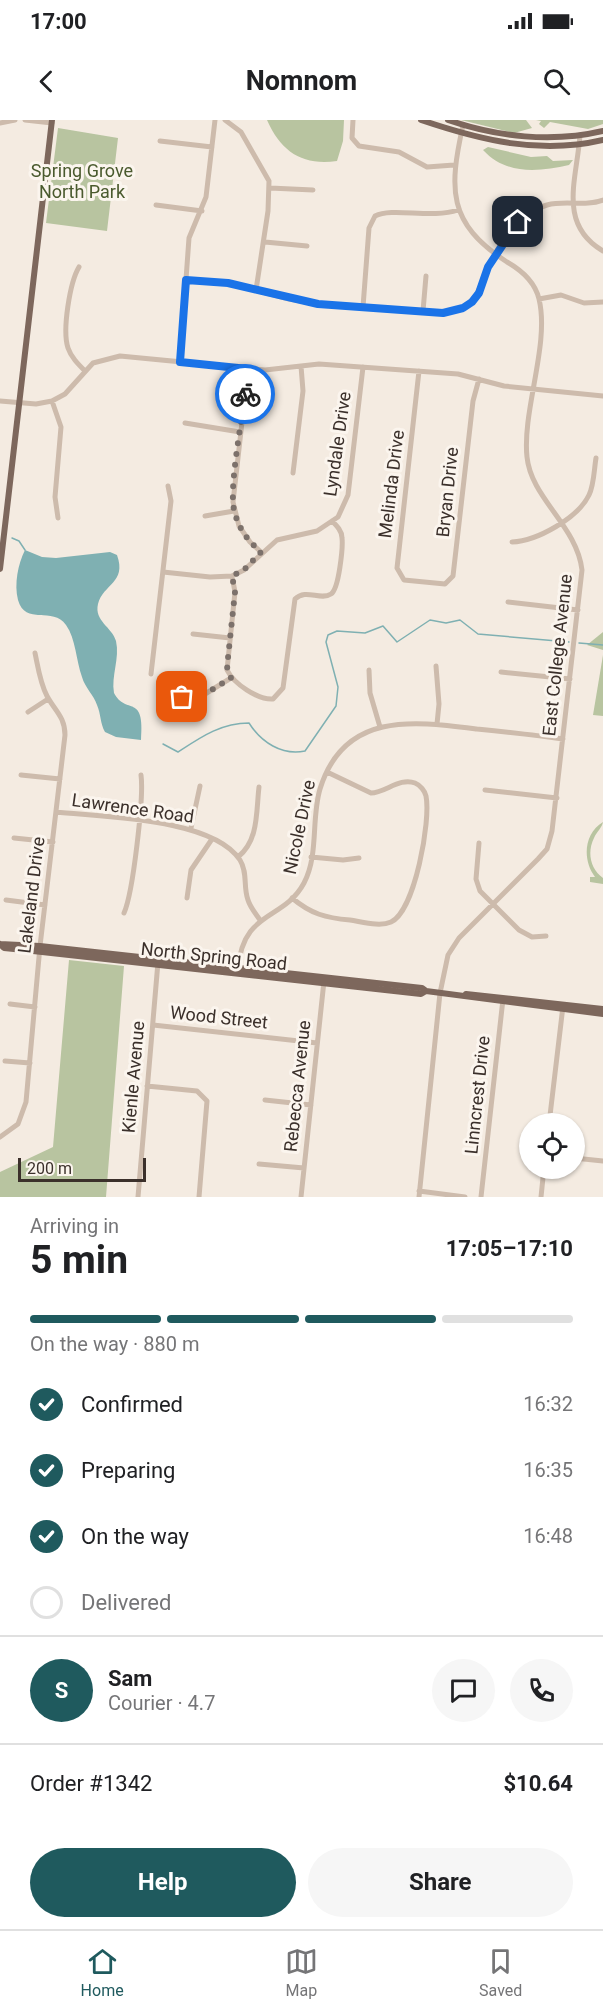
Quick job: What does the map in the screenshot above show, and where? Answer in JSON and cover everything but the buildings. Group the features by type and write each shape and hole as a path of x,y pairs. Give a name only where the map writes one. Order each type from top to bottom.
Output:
{"main road":[{"path":"421,120 461,133 510,144 543,146 603,140"},
{"path":"448,120 505,135 580,135 603,131"},
{"path":"0,569 52,122"},
{"name":"North Spring Road","path":"0,944 324,980 422,988 426,991 461,996 600,1011"}],"street":[{"path":"0,123 15,120"},
{"path":"25,120 52,122"},
{"path":"180,362 189,238 202,211 215,120"},
{"path":"225,120 237,127 265,172 270,188 265,242 256,290"},
{"path":"353,120 352,138 359,146 399,152 427,167 454,165"},
{"name":"East College Avenue","path":"419,1194 444,966 453,945 547,849 552,831 578,610 581,558 578,548 528,468 526,449 541,323 539,299 530,280 472,234 458,210 453,190 454,165 463,125"},
{"path":"580,135 573,202 574,215 580,231 603,251"},
{"path":"160,141 212,147"},
{"path":"270,188 313,190"},
{"path":"186,280 228,283 318,304 443,313 463,308 472,302 510,230 526,216 546,205 573,202 586,204 603,200"},
{"path":"156,205 202,211"},
{"path":"363,307 369,228 375,216 388,213 434,216 458,210"},
{"path":"265,242 307,246"},
{"path":"79,267 72,286 66,342 72,357 85,371"},
{"path":"423,311 426,276"},
{"path":"539,299 561,295 585,303 603,304"},
{"path":"0,401 36,404 52,401 65,394 85,371 102,359 120,356 248,369 273,370 319,364 458,374 504,386 603,396"},
{"path":"293,473 303,391 301,366"},
{"name":"Lyndale Drive","path":"333,521 338,517 348,495 363,367"},
{"path":"248,369 234,487 234,511 250,542 261,552"},
{"name":"Melinda Drive","path":"419,371 397,568 404,580 423,583"},
{"name":"Bryan Drive","path":"423,583 445,584 453,576 473,402 479,379"},
{"path":"52,401 61,427 55,497 58,518"},
{"path":"185,423 240,432"},
{"path":"512,543 528,541 577,511 587,498 596,459"},
{"path":"151,675 171,501 168,486"},
{"path":"205,516 234,511"},
{"path":"163,572 210,577 232,576 244,570 261,552 277,540 317,531 333,521 342,536 338,581 334,592 330,595 305,593 295,599 281,693 267,699 231,678 227,670 235,592 232,576"},
{"path":"508,602 578,610"},
{"path":"193,634 230,638"},
{"name":"Lakeland Drive","path":"2,1136 18,1124 25,1112 40,949 65,727 59,711 48,699 35,653"},
{"path":"436,666 439,704 437,724"},
{"path":"369,670 370,693 380,727"},
{"path":"501,672 570,679"},
{"path":"182,697 205,694 231,678"},
{"path":"28,712 48,699"},
{"name":"Nicole Drive","path":"238,971 245,939 260,920 292,898 304,882 311,857 318,797 327,772 345,748 380,727 410,722 564,739"},
{"path":"292,898 318,916 386,924 399,917 407,905 418,874 426,804 424,791 417,783 409,782 371,793 327,772"},
{"path":"21,775 60,779"},
{"path":"124,913 129,897 141,775"},
{"path":"191,828 200,786"},
{"path":"259,787 254,836 250,846 238,858 246,876 248,902 260,920"},
{"path":"486,790 557,798"},
{"name":"Lawrence Road","path":"56,812 191,828 212,839 238,858"},
{"path":"14,838 52,842"},
{"path":"188,898 191,870 212,839"},
{"path":"479,843 477,884 519,930 532,937 546,936"},
{"path":"311,857 343,860 358,858"},
{"path":"6,900 45,905"},
{"name":"Kienle Avenue","path":"138,1197 158,962"},
{"name":"Rebecca Avenue","path":"301,1197 324,980"},
{"name":"Linncrest Drive","path":"481,1197 503,1000"},
{"path":"10,1004 35,1007"},
{"path":"550,1113 563,1007"},
{"name":"Wood Street","path":"153,1025 317,1043"},
{"path":"5,1061 30,1063"},
{"path":"147,1086 197,1091 207,1101 199,1197"},
{"path":"265,1100 311,1105"},
{"path":"0,1128 2,1136"},
{"path":"585,1159 603,1161"},
{"path":"259,1164 304,1168"},
{"path":"541,1197 543,1179"},
{"path":"419,1194 465,1197"}],"green space":[{"path":"267,120 344,120 343,141 337,161 314,161 294,154 279,141"},
{"path":"461,120 526,120 532,128 514,133"},
{"path":"536,120 603,120 603,124 588,129 550,122 544,128 539,124 541,121"},
{"name":"Spring Grove North Park","path":"58,128 118,138 107,231 46,223"},
{"path":"488,147 531,157 547,156 553,161 573,160 569,165 523,170 512,168 492,158 483,150"},
{"path":"603,632 603,650 587,645"},
{"path":"603,655 603,716 593,715"},
{"path":"603,822 592,843 590,854 595,870 603,878 603,884 590,882 590,877 595,877 588,863 587,847 592,833"},
{"path":"69,960 124,966 106,1197 0,1197 0,1172 53,1147"}],"water":[{"path":"25,550 42,557 56,558 110,552 117,555 119,572 117,578 104,592 97,610 116,641 114,693 119,700 137,710 140,716 141,740 116,737 105,732 96,701 83,681 72,637 66,625 54,617 33,614 22,608 18,600 17,581 20,561"}],"waterway":[{"path":"12,538 19,541 25,550"},
{"path":"163,744 178,752 220,728 249,723 266,742 273,746 288,751 305,751 336,706 338,687 326,642 328,635 337,631 365,633 383,626 397,642 430,620 446,623 460,620 478,634 569,642"},
{"path":"579,643 603,645"}],"way so far":[{"path":"182,697 205,694 231,678 227,667 235,592 232,576 244,570 261,552 250,542 239,526 233,502 245,394"}],"route":[{"path":"245,394 248,369 180,362 186,280 228,283 318,304 443,313 463,308 472,302 479,293 488,267 510,230 518,222"}]}
